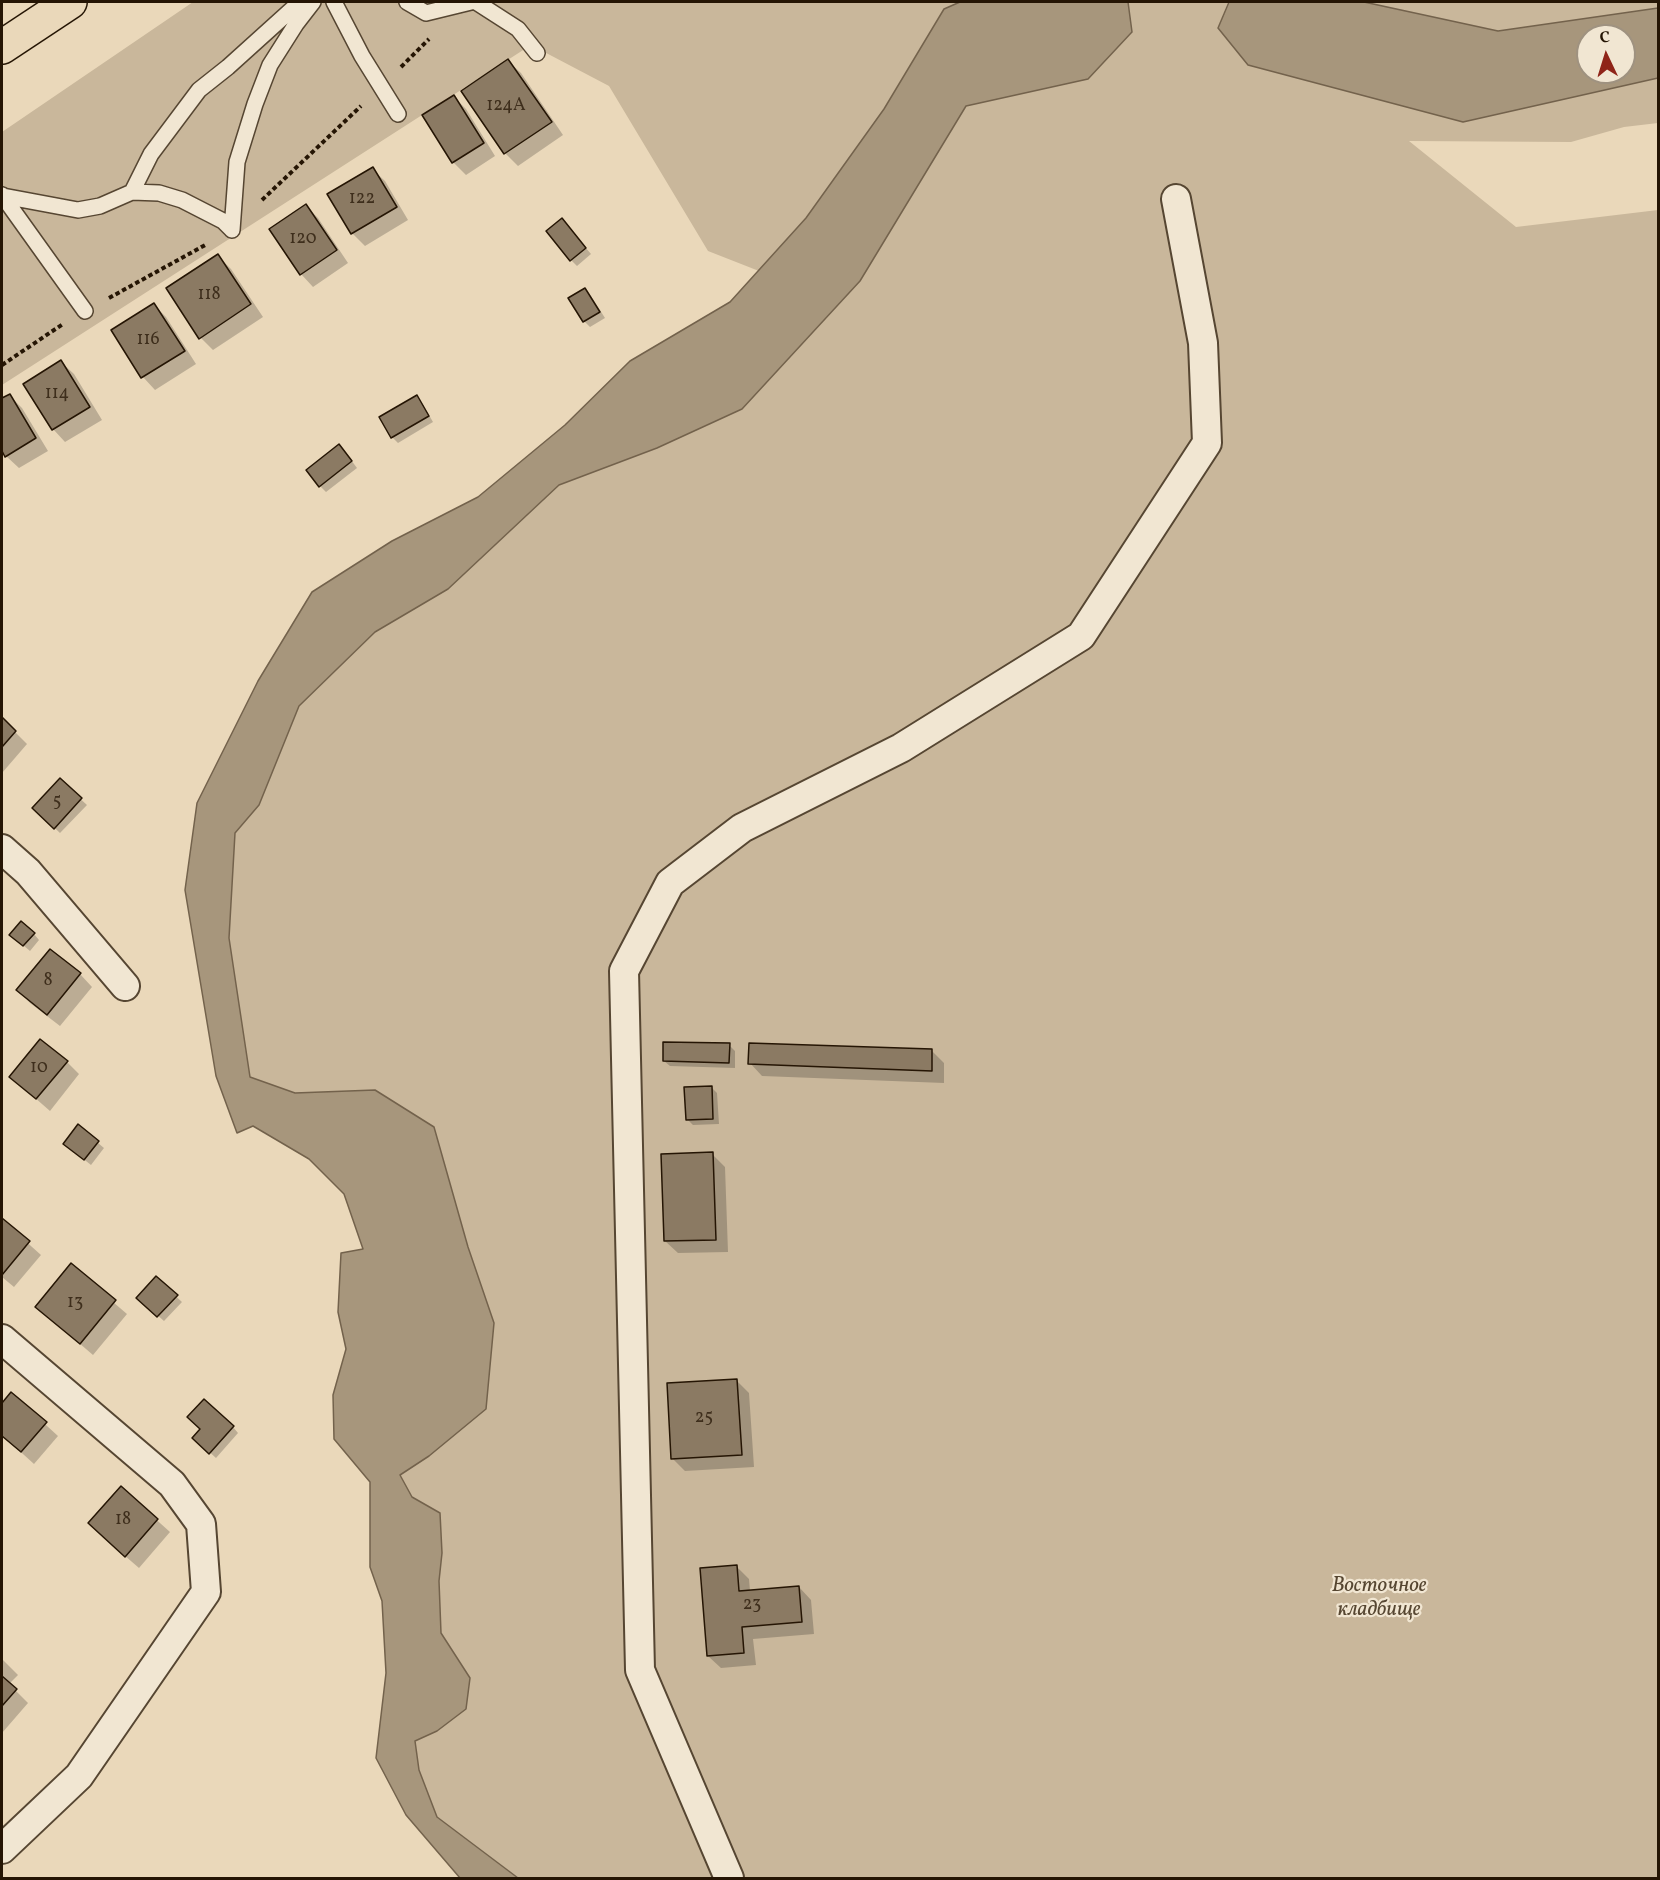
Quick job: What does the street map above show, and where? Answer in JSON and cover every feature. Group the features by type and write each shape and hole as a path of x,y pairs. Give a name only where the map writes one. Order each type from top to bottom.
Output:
{"main road":[{"path":"2,47 70,2"}],"street":[{"path":"729,1878 640,1670 624,972 670,883 742,828 901,748 1081,636 1208,443 1203,343 1176,199"},
{"path":"2,849 28,872 125,986"},
{"path":"2,1339 172,1484 201,1524 206,1592 79,1776 2,1849"}],"lane":[{"path":"132,192 151,154 199,90 300,2"},
{"path":"2,196 78,210 100,206 132,192 159,193 182,200 224,221 231,230 237,162 255,104 270,65 313,2"},
{"path":"334,2 362,56 398,114"},
{"path":"407,2 426,13 471,2"},
{"path":"476,2 518,29 537,53"},
{"path":"2,196 85,311"}],"green space":[{"path":"193,2 960,2 944,9 884,109 806,218 759,271 708,251 609,86 531,45 2,385 2,132"},
{"name":"Восточное кладбище","path":"1128,2 1228,2 1218,28 1463,122 1658,78 1658,123 1624,127 1571,142 1409,141 1516,227 1658,210 1658,1878 518,1878 437,1817 419,1770 415,1740 437,1731 470,1678 441,1633 440,1513 412,1497 400,1474 429,1456 494,1323 468,1247 375,1090 295,1093 250,1078 229,938 235,833 259,805 299,706 375,632 448,589 559,485 657,448 742,409 860,281 966,106 1088,79 1132,33"},
{"path":"1364,2 1658,2 1658,8 1498,31"}],"shaded area":[{"path":"960,2 1128,2 1132,32 1088,79 966,106 860,281 742,409 657,448 559,485 448,589 375,632 299,706 259,805 235,833 229,938 250,1077 295,1093 375,1090 434,1127 468,1247 494,1323 486,1409 429,1456 400,1475 412,1497 440,1513 441,1633 470,1678 466,1709 437,1731 415,1741 419,1770 437,1817 518,1878 460,1878 406,1815 376,1758 386,1673 382,1601 370,1567 370,1482 334,1439 333,1395 346,1349 338,1312 341,1253 363,1249 344,1194 309,1159 253,1126 237,1133 216,1076 185,890 197,803 258,681 312,592 392,541 478,497 565,425 630,361 730,302 806,218 884,109 944,9"},
{"path":"1229,2 1364,2 1498,31 1658,8 1658,78 1636,83 1636,24 1576,24 1576,84 1631,84 1463,122 1248,65 1218,28"}],"building":[{"path":"508,59 552,122 504,154 461,91"},
{"path":"454,95 484,143 452,163 422,115"},
{"path":"373,167 397,207 351,234 327,194"},
{"path":"306,204 337,250 300,275 269,229"},
{"path":"562,218 586,248 570,261 546,231"},
{"path":"218,254 251,304 199,339 166,288"},
{"path":"585,288 600,312 583,322 568,298"},
{"path":"154,303 185,351 141,378 111,330"},
{"path":"61,360 90,407 52,430 23,384"},
{"path":"10,394 36,438 5,457 2,451 2,398"},
{"path":"417,395 429,416 391,438 379,417"},
{"path":"339,444 352,461 319,487 306,470"},
{"path":"2,717 16,731 2,747"},
{"path":"60,778 82,798 54,829 32,808"},
{"path":"21,921 35,933 23,946 9,935"},
{"path":"50,949 81,973 47,1015 16,990"},
{"path":"40,1039 68,1061 36,1099 9,1077"},
{"path":"663,1042 730,1043 729,1063 663,1061"},
{"path":"749,1043 932,1049 932,1071 748,1064"},
{"path":"712,1086 713,1119 686,1120 684,1087"},
{"path":"78,1124 99,1141 84,1160 63,1144"},
{"path":"713,1152 716,1240 664,1241 661,1154"},
{"path":"2,1218 30,1241 2,1275"},
{"path":"71,1263 116,1300 80,1344 35,1307"},
{"path":"156,1276 178,1295 157,1317 136,1298"},
{"path":"737,1379 742,1455 671,1459 667,1383"},
{"path":"11,1392 47,1422 21,1452 2,1436 2,1403"},
{"path":"204,1399 234,1426 209,1454 192,1438 200,1429 187,1417"},
{"path":"121,1486 158,1519 125,1557 88,1523"},
{"path":"737,1565 739,1591 799,1586 802,1622 742,1627 744,1653 707,1656 700,1568"},
{"path":"2,1676 17,1689 2,1706"}]}
